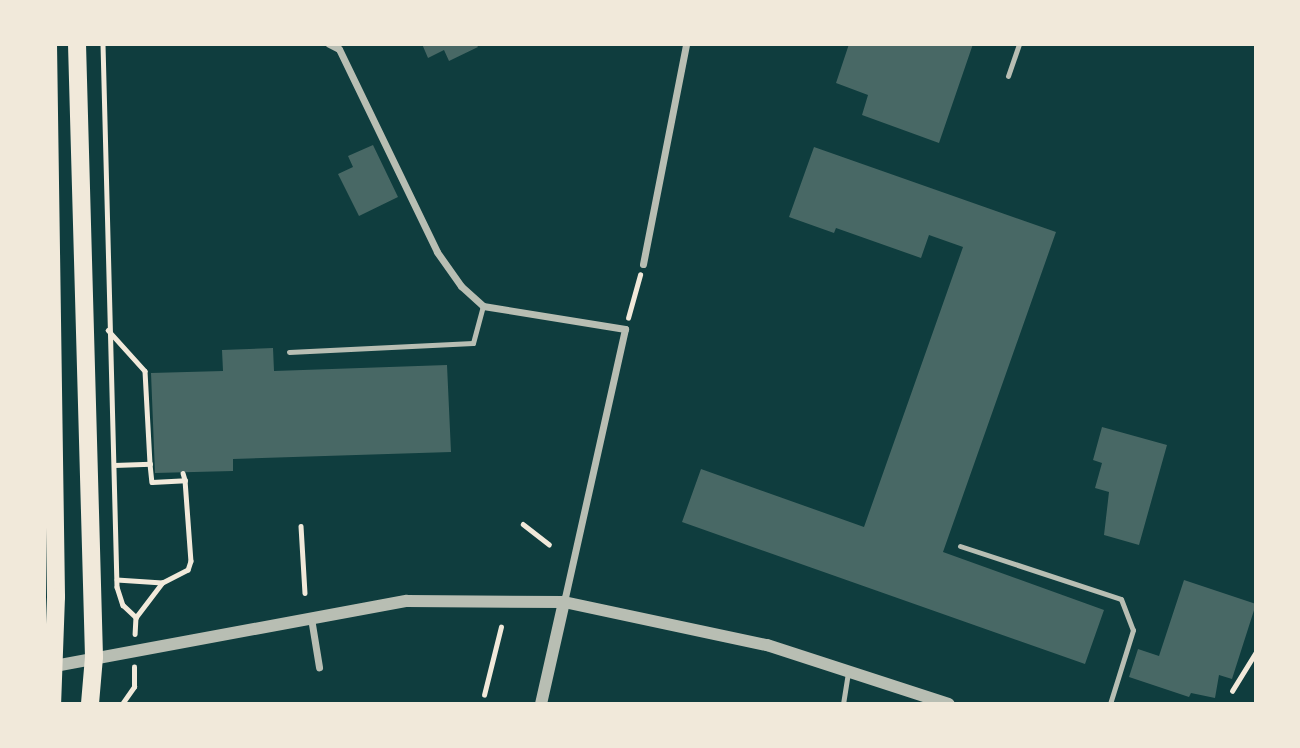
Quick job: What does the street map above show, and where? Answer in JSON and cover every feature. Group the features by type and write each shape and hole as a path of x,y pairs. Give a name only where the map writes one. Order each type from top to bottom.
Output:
{"main road":[{"path":"48,44 49,666 52,704"},
{"path":"77,44 94,657 90,704"}],"street":[{"path":"328,44 341,45 437,252 461,286 483,306 625,330 541,704"},
{"path":"643,264 686,44"},
{"path":"49,666 407,601 564,602 724,634 848,669 949,704"},
{"path":"310,618 319,667"}],"lane":[{"path":"1008,76 1019,44"},
{"path":"289,352 473,343 483,306"},
{"path":"960,546 1121,599 1133,630 1110,704"},
{"path":"843,704 848,669"}],"path":[{"path":"103,44 108,330 117,587"},
{"path":"625,330 643,264"},
{"path":"108,330 145,371 152,482 185,480"},
{"path":"114,465 150,464"},
{"path":"136,617 162,583 188,570 191,561 183,472"},
{"path":"523,524 549,544"},
{"path":"301,526 304,593"},
{"path":"117,580 162,583"},
{"path":"484,695 501,627"},
{"path":"1232,691 1256,652"},
{"path":"122,704 134,687 134,674"}],"building":[{"path":"422,44 476,44 478,47 449,61 444,50 428,58"},
{"path":"849,44 973,44 939,143 862,115 868,95 836,83"},
{"path":"373,145 398,197 359,216 338,174 353,167 348,156"},
{"path":"814,147 1056,232 943,552 1104,610 1085,664 682,522 701,469 864,527 963,247 929,235 921,258 836,228 834,233 789,217"},
{"path":"273,348 274,371 447,365 451,452 233,459 233,471 155,473 151,373 223,371 222,350"},
{"path":"1102,427 1167,445 1139,545 1104,535 1109,492 1095,488 1102,463 1093,460"},
{"path":"1184,580 1256,604 1232,679 1219,675 1215,698 1191,693 1189,697 1129,677 1138,649 1159,656"}]}
